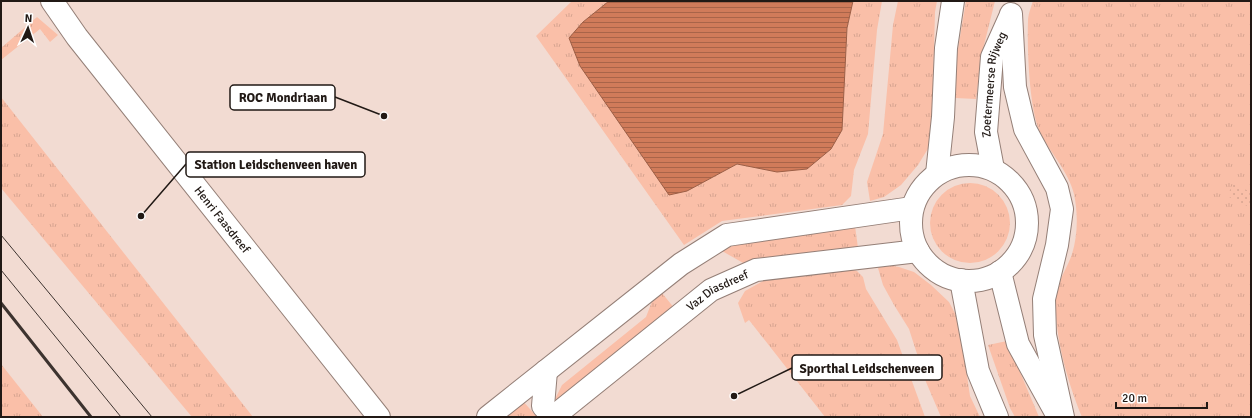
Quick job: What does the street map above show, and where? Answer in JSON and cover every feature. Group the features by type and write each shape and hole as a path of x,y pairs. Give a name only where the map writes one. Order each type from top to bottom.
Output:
{"street":[{"name":"Henri Faasdreef","path":"52,1 82,43 379,417"},
{"path":"937,174 943,117 946,48 953,1"},
{"path":"1012,8 1015,87 1025,128 1057,188 1062,209 1057,245 1044,299 1045,335 1063,417"},
{"name":"Zoetermeerse Rijweg","path":"993,170 986,132 992,57 1012,8"},
{"path":"965,164 974,164 993,170 1009,180 1016,187 1025,205 1027,219 1026,233 1020,251 1014,260 1000,272 981,280 961,280 936,271 918,251 911,226 912,208 922,189 937,174 946,169 965,164"},
{"path":"488,417 681,264 727,235 912,208"},
{"name":"Vaz Diasdreef","path":"546,371 543,406 553,417 711,290 756,270 918,251"},
{"path":"1000,272 1018,344 1058,417"},
{"path":"961,280 978,371 997,417"}],"green space":[{"path":"572,1 609,1 583,22 687,191 737,164 777,172 807,169 831,149 842,130 847,28 853,1 882,1 877,30 868,134 854,170 851,196 842,205 722,221 684,245 536,36"},
{"path":"898,1 937,1 935,12 932,122 929,147 918,165 901,185 884,197 870,201 867,182 883,134 893,25"},
{"path":"966,1 995,1 982,53 976,99 955,98 957,55"},
{"path":"1033,1 1251,1 1251,417 1082,417 1066,372 1056,320 1057,290 1074,247 1077,224 1076,209 1071,185 1039,130 1033,106 1029,76 1028,19"},
{"path":"37,17 58,35 50,42 40,29 1,60 1,48"},
{"path":"1,97 253,417 192,417 1,188"},
{"path":"970,183 985,186 998,195 1007,208 1010,223 1007,238 998,251 985,260 970,263 955,260 942,251 933,238 930,223 933,208 942,195 955,186"},
{"path":"1233,184 1251,192 1251,208 1227,196"},
{"path":"855,226 858,248 745,264 722,251 736,244"},
{"path":"882,264 899,267 914,272 949,302 959,321 970,396 980,417 941,417 926,382 909,329 883,285 878,268"},
{"path":"849,269 857,271 863,277 866,289 897,340 925,417 825,417 749,320 745,323 738,303 745,291 763,281"},
{"path":"662,293 675,309 558,403 555,399 562,385 646,317 653,299"},
{"path":"1007,341 1039,417 1015,417 1010,408 988,345"},
{"path":"1,364 43,417 1,417"},
{"path":"522,400 537,417 501,417"}],"shaded area":[{"path":"609,1 853,1 847,28 842,130 831,149 807,169 777,172 737,164 687,191 669,195 580,66 569,38 583,22"}],"tram line":[{"path":"1,235 152,417"},
{"path":"1,270 121,417"}],"railway":[{"path":"1,303 91,417"}],"place":[{"name":"ROC Mondriaan","path":"384,116"},
{"name":"Station Leidschenveen haven","path":"141,216"},
{"name":"Sporthal Leidschenveen","path":"734,396"}]}
